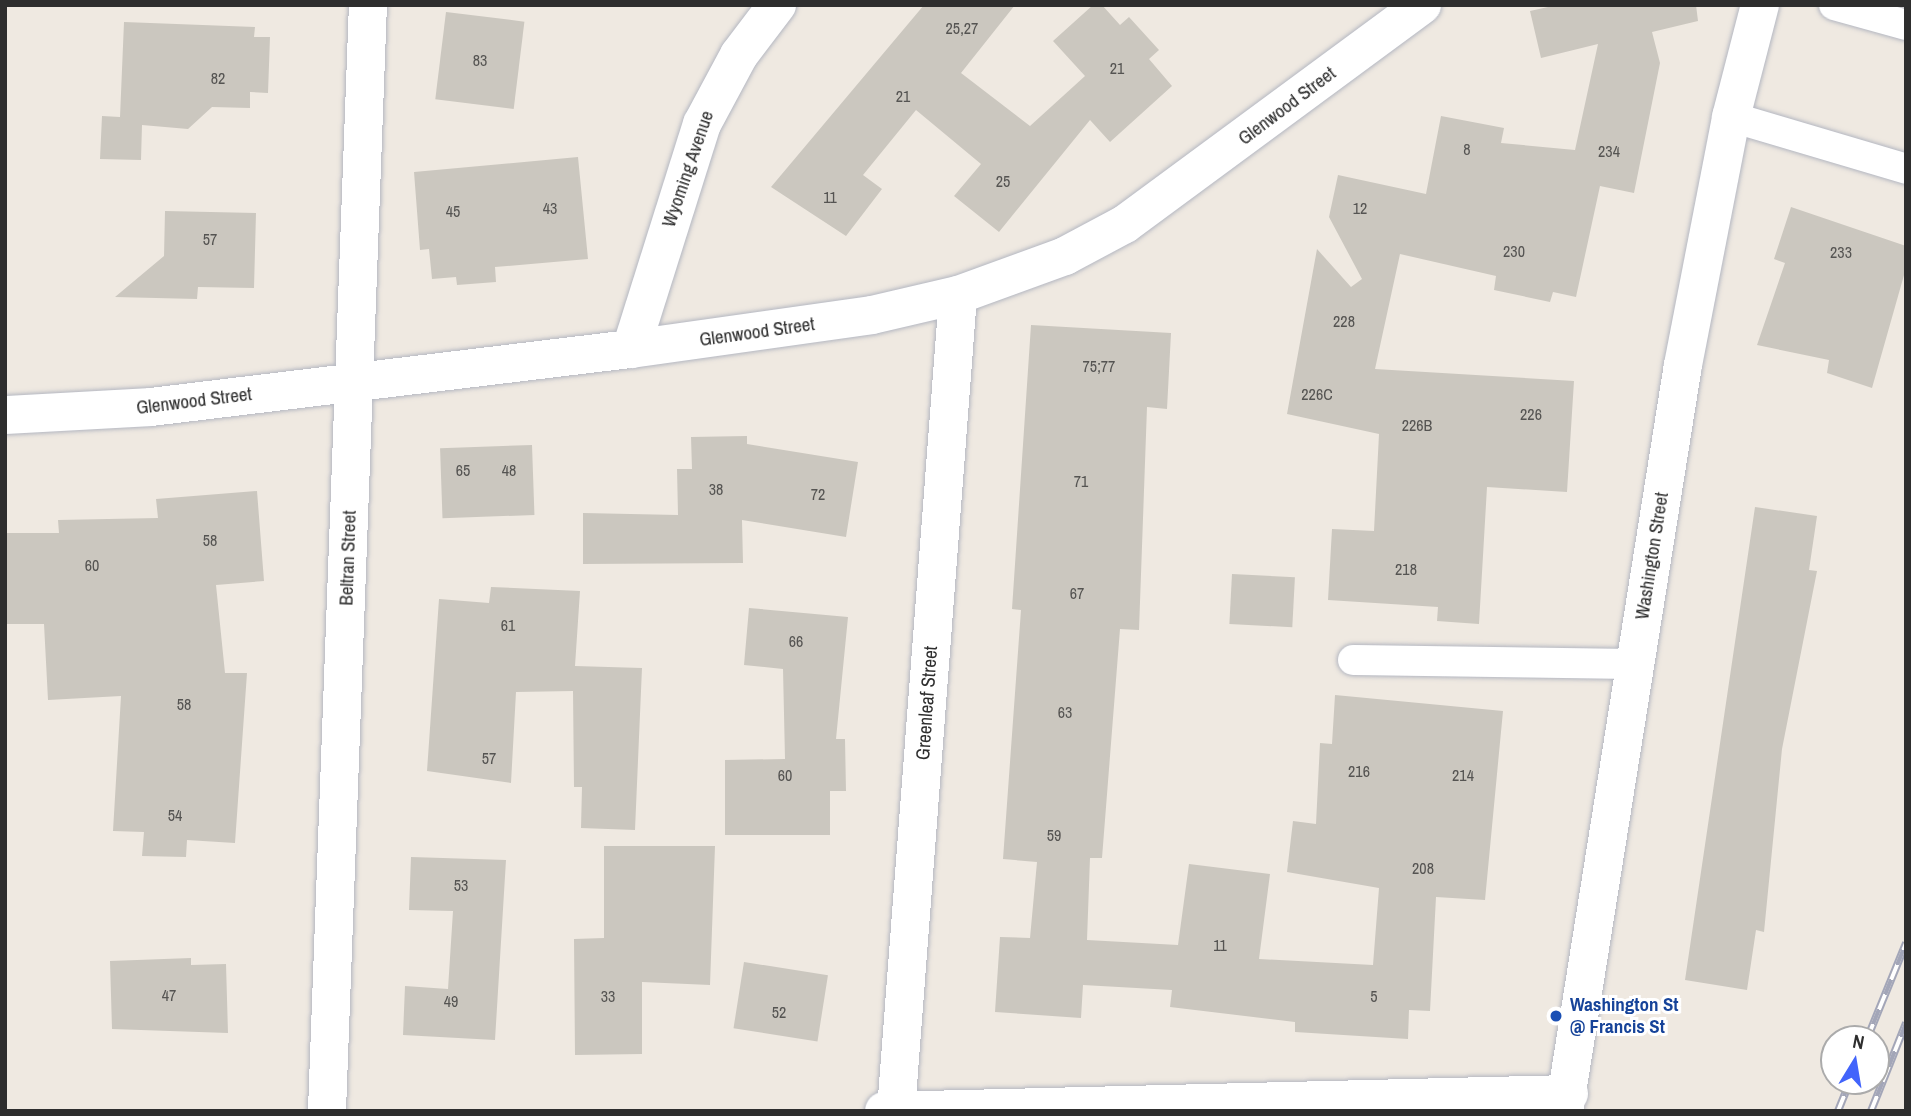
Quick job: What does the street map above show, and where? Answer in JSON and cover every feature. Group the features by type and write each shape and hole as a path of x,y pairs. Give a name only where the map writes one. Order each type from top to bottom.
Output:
{"street":[{"name":"Beltran Street","path":"327,1111 368,5"},
{"name":"Wyoming Avenue","path":"631,349 702,124 739,55 777,5"},
{"name":"Glenwood Street","path":"5,415 151,407 631,349 872,315 958,295 1065,256 1125,224 1422,5"},
{"name":"Washington Street","path":"1567,1102 1683,366 1731,117 1760,5"},
{"name":"Greenleaf Street","path":"896,1111 958,295"},
{"path":"884,1111 1567,1102"}],"lane":[{"path":"1834,5 1906,25"},
{"path":"1731,117 1906,169"},
{"path":"1353,660 1635,664"}],"building":[{"path":"924,5 1015,5 961,73 1030,126 1085,76 1053,41 1093,5 1102,5 1120,25 1129,17 1159,50 1149,59 1172,86 1110,142 1090,120 999,232 954,196 981,164 916,110 863,175 882,189 846,236 771,187"},
{"path":"1557,5 1696,5 1698,21 1652,32 1660,63 1634,193 1600,186 1576,297 1553,292 1550,302 1494,290 1496,276 1400,254 1375,369 1574,381 1567,492 1487,487 1479,624 1437,621 1438,607 1328,600 1332,529 1374,531 1379,434 1287,414 1317,249 1351,287 1362,279 1329,217 1338,175 1426,194 1441,116 1504,128 1501,143 1575,150 1598,44 1541,58 1530,11"},
{"path":"446,12 524,22 514,109 435,99"},
{"path":"124,22 255,27 254,37 270,37 268,93 250,92 250,108 212,107 188,129 142,125 141,160 100,159 102,116 120,117"},
{"path":"578,157 588,259 495,267 496,282 457,285 456,277 432,279 429,249 420,250 414,172"},
{"path":"1791,207 1906,246 1906,268 1872,388 1827,373 1829,360 1757,345 1785,263 1774,259"},
{"path":"165,211 256,213 254,288 198,287 197,299 115,297 164,256"},
{"path":"1031,325 1171,333 1167,409 1147,407 1139,630 1120,629 1102,858 1090,858 1087,940 1178,945 1189,864 1270,874 1259,959 1373,965 1379,888 1287,872 1293,821 1316,824 1320,743 1332,744 1335,695 1503,711 1485,900 1436,897 1430,1011 1409,1010 1408,1039 1295,1032 1295,1022 1170,1007 1172,990 1083,985 1081,1018 995,1012 1000,937 1030,938 1037,862 1003,859 1021,610 1012,609"},
{"path":"747,436 747,444 858,462 846,537 742,520 743,563 583,564 583,513 678,515 677,469 692,469 691,437"},
{"path":"532,445 534,515 442,518 440,448"},
{"path":"257,491 264,581 216,585 225,673 247,673 235,843 187,840 186,857 142,856 144,832 113,831 121,696 48,700 44,624 5,624 5,533 59,533 58,520 158,518 156,499"},
{"path":"1755,507 1817,516 1809,570 1817,571 1782,749 1764,932 1756,930 1747,990 1685,980"},
{"path":"1232,574 1295,577 1292,627 1229,624"},
{"path":"491,587 580,591 575,666 642,668 635,830 581,828 582,787 574,787 573,691 516,692 511,783 427,771 439,599 489,603"},
{"path":"749,608 848,617 836,739 845,739 846,791 830,791 830,835 725,835 725,760 785,759 783,669 744,665"},
{"path":"604,846 715,846 710,985 642,982 642,1054 575,1055 574,939 604,938"},
{"path":"411,857 506,860 495,1040 403,1035 405,986 448,989 453,911 409,910"},
{"path":"191,958 191,965 226,964 228,1033 112,1029 110,961"},
{"path":"744,962 828,975 817,1041 734,1028"}],"railway":[{"path":"1873,1025 1906,943"},
{"path":"1871,1111 1906,1023"},
{"path":"1838,1111 1844,1095"}],"place":[{"name":"Washington St @ Francis St","path":"1556,1016"}]}
